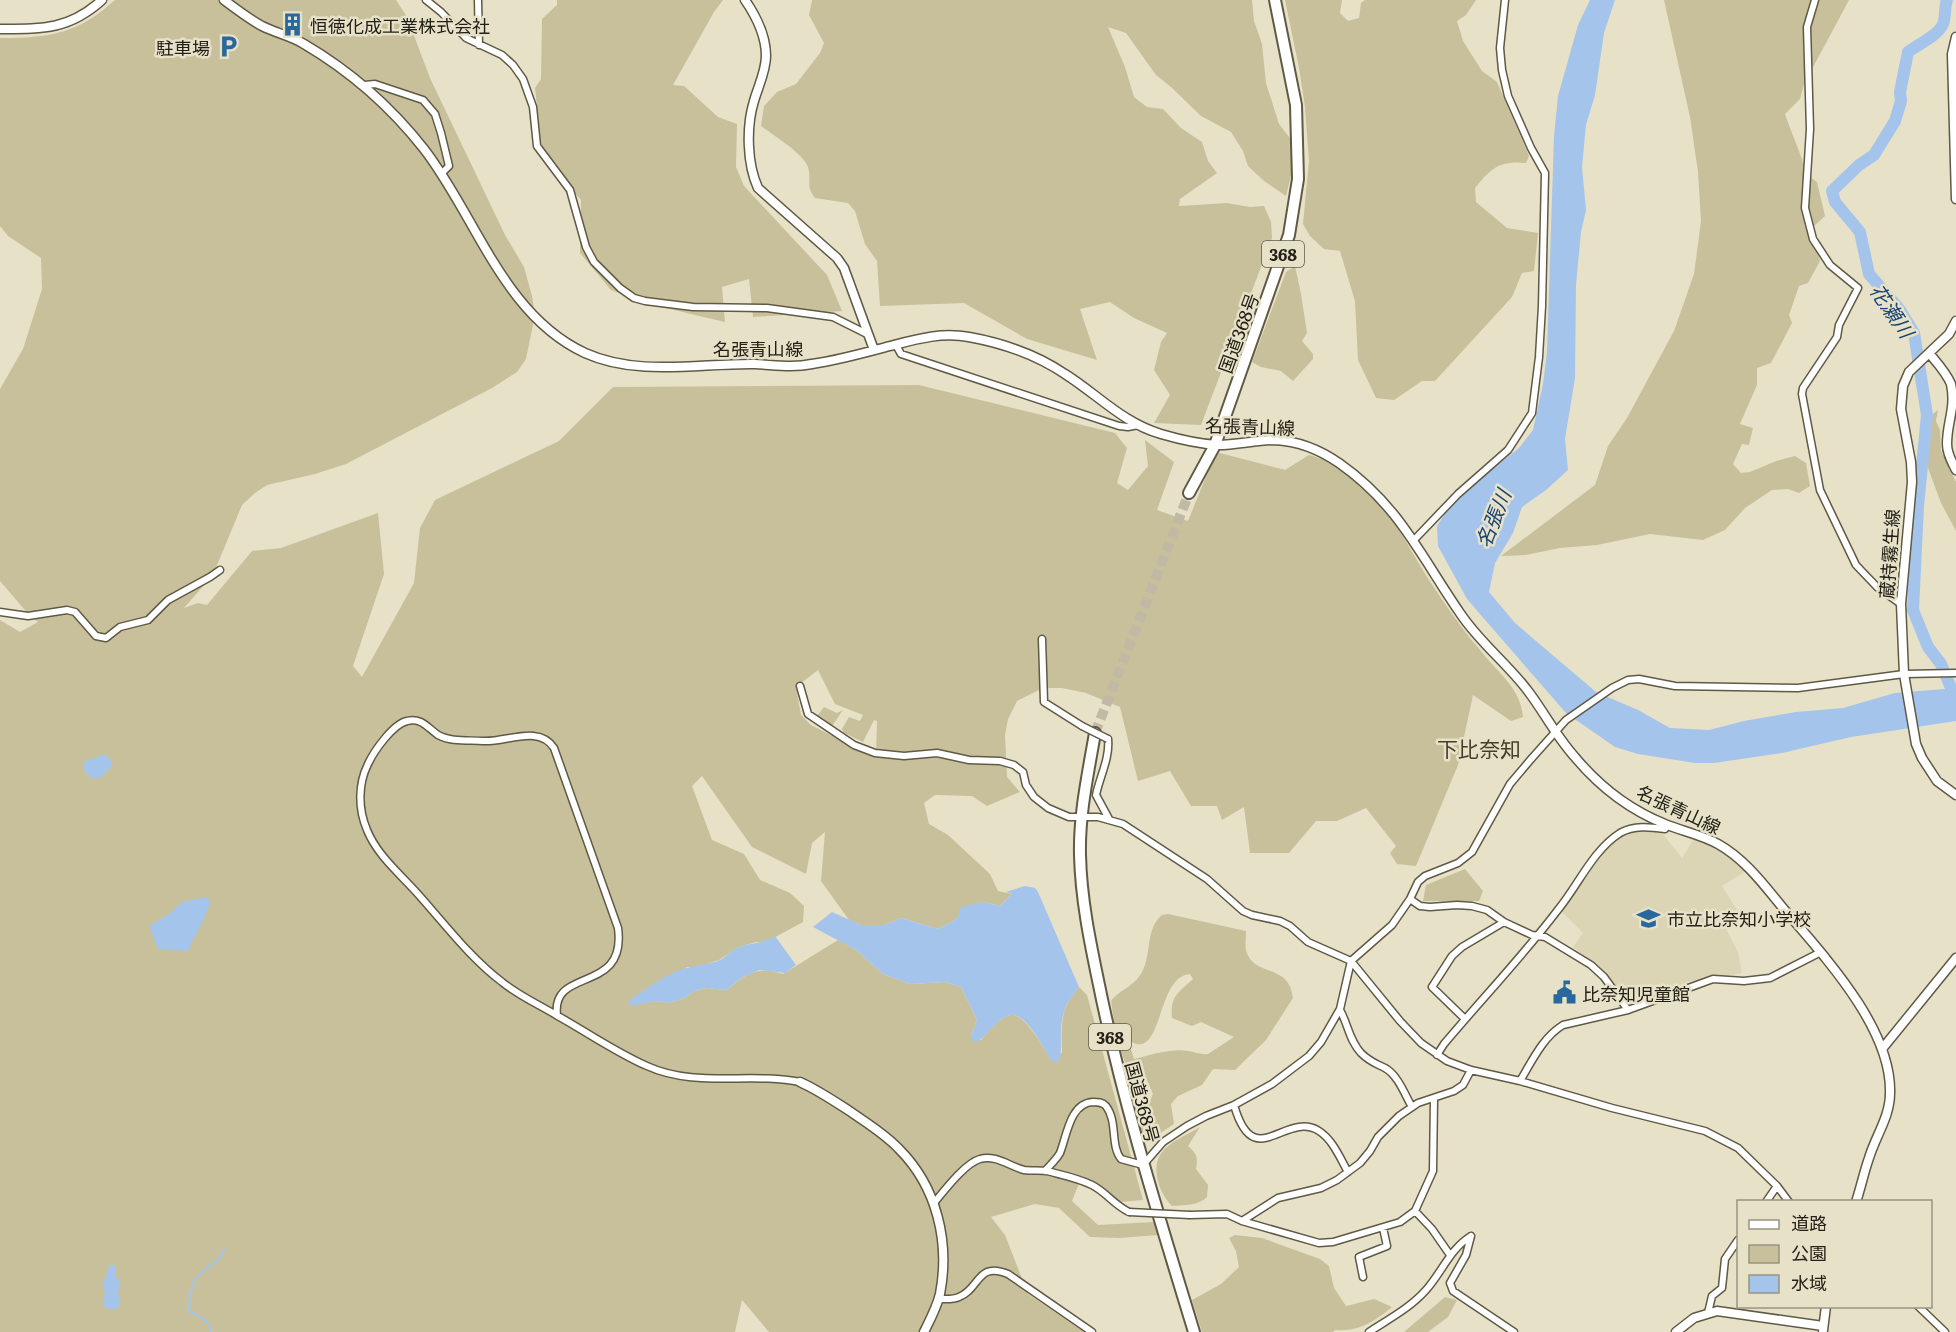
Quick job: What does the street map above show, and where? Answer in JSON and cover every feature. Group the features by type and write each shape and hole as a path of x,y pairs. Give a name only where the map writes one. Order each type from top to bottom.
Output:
{"highway":[{"name":"国道368号","path":"1189,493 1215,445 1289,235 1298,179 1296,105 1275,0"},
{"name":"国道368号","path":"1095,733 1081,816 1081,890 1106,1020 1143,1165 1194,1332"}],"main road":[{"path":"0,29 40,29 58,26 78,18 102,0"},
{"name":"名張青山線","path":"224,0 263,26 298,40 364,85 423,148 503,276 532,314 556,337 584,352 600,358 644,366 758,364 788,367 806,366 934,335 950,334 997,344 1030,355 1060,370 1089,390 1106,406 1138,425 1159,434 1215,445 1275,440 1301,444 1336,461 1385,502 1414,540 1476,635 1527,689 1575,758 1602,785 1644,815 1719,844 1740,859 1821,952 1854,996 1882,1049 1890,1083 1890,1104 1869,1156 1857,1200"},
{"path":"745,0 762,32 766,57 760,86 753,103 748,151 752,175 758,188 841,263 874,350"},
{"path":"1956,37 1952,54 1956,199"},
{"name":"蔵持霧生線","path":"1956,321 1949,334 1909,372 1903,386 1901,400 1912,482 1901,604 1904,674 1912,732 1929,770 1937,781 1956,795"},
{"path":"1929,353 1946,375 1953,391 1955,409 1947,443 1949,456 1956,470"},
{"path":"1882,1049 1956,958"},
{"path":"800,1082 827,1096 891,1140 917,1171 934,1203 943,1242 943,1270 939,1299 924,1332"},
{"path":"1676,1332 1694,1318 1708,1313 1731,1312 1823,1329 1826,1308"}],"street":[{"path":"426,0 466,38 502,55 523,79 533,107 537,146 570,190 586,247 594,262 620,288 634,298 645,301 693,307 767,308 833,317 867,334"},
{"path":"478,0 479,45"},
{"path":"1414,540 1458,494 1508,450 1532,413 1542,306 1545,173 1508,96 1500,48 1504,0"},
{"path":"1815,0 1807,27 1810,129 1805,208 1813,239 1830,265 1858,288 1839,325 1837,337 1803,388 1802,394 1820,490 1856,565 1877,588 1901,604"},
{"path":"364,85 375,84 423,100 435,114 441,133 449,166 441,174"},
{"path":"896,345 901,354 1119,426 1138,425"},
{"path":"0,612 28,616 64,610 71,611 75,612 96,636 106,638 120,627 148,620 168,600 220,570"},
{"path":"1042,639 1044,702 1067,719 1108,739 1109,752 1096,795 1110,819"},
{"path":"1045,1171 1057,1158 1078,1108 1086,1102 1097,1101 1106,1106 1118,1157 1143,1165 1163,1142 1187,1126 1234,1105 1272,1084 1309,1056 1321,1042 1340,1010 1351,961 1392,925 1410,899 1418,882 1425,876 1458,862 1472,852 1510,784 1566,720 1612,688 1628,680 1639,679 1675,686 1798,688 1904,674 1956,673"},
{"path":"800,686 808,714 854,746 875,753 904,756 937,753 969,760 1000,761 1014,765 1023,772 1026,785 1034,797 1048,808 1069,817 1110,819 1123,824 1207,879 1243,911 1280,921 1290,926 1308,942 1351,961 1421,1043 1448,1061 1471,1070 1705,1131 1738,1148 1788,1200"},
{"path":"557,1015 556,1002 561,993 570,986 592,978 605,970 616,955 620,940 618,928 554,748 549,741 537,735 490,742 455,740 439,735 419,721 410,720 401,723 374,752 363,777 361,810 366,827 373,843 490,972 519,995 632,1059 672,1075 690,1078 768,1079 800,1082"},
{"path":"1437,1055 1559,910 1575,883 1617,836 1641,827 1665,830 1668,825"},
{"path":"1410,899 1420,906 1457,905 1487,910 1504,922 1532,935 1545,937 1591,965 1604,977 1628,1010"},
{"path":"1465,1019 1432,987 1452,956 1462,947 1504,922"},
{"path":"1520,1081 1546,1039 1563,1025 1628,1010 1713,979 1744,981 1770,978 1821,952"},
{"path":"1340,1010 1346,1028 1359,1051 1373,1064 1387,1069 1393,1075 1412,1107"},
{"path":"1242,1221 1278,1198 1321,1188 1348,1172 1360,1163 1378,1137 1412,1107 1455,1091 1463,1085 1471,1070"},
{"path":"934,1203 959,1173 980,1158 993,1159 1092,1185 1119,1207 1129,1212 1227,1214 1242,1221 1319,1243 1333,1242 1400,1222 1415,1211 1432,1171 1434,1098"},
{"path":"1234,1105 1244,1131 1252,1136 1261,1138 1273,1136 1298,1126 1317,1130 1330,1140 1348,1172"},
{"path":"1767,1200 1777,1186"},
{"path":"1415,1211 1432,1229 1450,1255"},
{"path":"1363,1277 1359,1257 1387,1246 1383,1228"},
{"path":"1369,1332 1411,1305 1434,1280 1460,1243 1471,1236 1466,1255 1450,1287 1471,1305 1514,1332"},
{"path":"1708,1313 1712,1296 1722,1288 1725,1259 1737,1241"},
{"path":"939,1299 958,1298 984,1273 1000,1271 1008,1274 1092,1332"},
{"path":"1920,1308 1945,1332"}],"shaded area":[{"name":"市立比奈知小学校","path":"1648,829 1661,832 1682,858 1695,837 1717,848 1746,871 1722,886 1739,913 1723,923 1738,952 1742,973 1687,982 1641,1003 1628,1005 1598,968 1573,947 1583,933 1561,911 1569,896 1603,853 1626,832"}],"green space":[{"path":"115,0 396,0 407,17 430,78 505,235 524,267 535,315 526,359 517,372 492,388 346,464 267,485 255,493 242,505 213,575 184,608 198,603 207,605 252,551 281,548 378,513 384,574 353,666 362,677 414,583 420,528 435,500 559,441 613,387 919,385 1115,433 1127,448 1117,483 1128,490 1148,466 1145,440 1174,462 1157,510 1188,521 1216,452 1285,470 1309,455 1335,466 1352,478 1382,506 1453,616 1513,689 1518,697 1523,717 1511,721 1473,695 1458,765 1416,866 1397,864 1390,853 1396,846 1366,808 1337,821 1316,821 1289,853 1250,853 1244,807 1222,820 1217,806 1191,806 1170,771 1138,781 1120,707 1086,693 1062,688 1043,688 1017,701 1008,719 1005,735 1007,777 1020,792 987,806 972,796 935,795 924,803 929,824 948,835 990,874 998,891 1012,894 1000,906 983,902 938,929 901,918 885,925 861,925 849,920 821,881 825,832 812,843 806,874 752,847 702,776 692,786 712,840 744,854 760,880 790,893 804,906 803,922 766,942 756,942 739,947 719,960 698,967 687,967 631,1005 656,1001 668,1003 706,988 726,990 746,976 759,971 774,971 783,974 838,940 856,950 883,974 910,984 945,982 961,987 977,1020 971,1036 981,1040 1001,1019 1016,1015 1028,1025 1053,1062 1062,1052 1062,1025 1068,1002 1079,987 1087,995 1143,1200 1119,1202 1082,1176 1072,1201 1098,1225 1154,1222 1158,1235 1119,1238 1090,1237 1059,1208 1035,1204 991,1217 1005,1235 1028,1294 1084,1332 769,1332 742,1300 735,1332 0,1332 0,620 20,632 38,622 0,581 0,389 23,349 42,289 41,258 8,236 0,226 0,38 34,37 62,32 101,11","holes":["818,670 835,704 863,715 860,721 849,717 842,729 844,733 863,742 874,720 877,721 876,758 811,725 801,715 796,687"]},
{"path":"557,0 723,0 673,85 684,86 718,117 737,124 736,167 744,186 827,275 842,311 753,317 749,279 722,287 725,322 644,303 611,290 580,253 581,200 542,154 535,88 541,79 542,19 557,5"},
{"path":"812,0 1252,0 1254,21 1262,44 1266,83 1279,124 1290,138 1293,167 1286,196 1264,181 1248,166 1243,151 1231,132 1201,116 1156,75 1126,33 1108,27 1125,67 1134,97 1147,107 1163,109 1181,128 1202,142 1208,161 1217,173 1180,199 1179,206 1227,203 1250,207 1264,206 1271,222 1272,238 1201,425 1154,423 1170,395 1154,370 1161,342 1167,333 1134,318 1110,302 1080,309 1097,360 1027,339 964,303 880,306 877,261 865,244 855,211 848,203 815,198 809,186 808,167 801,156 761,126 764,106 777,92 796,84 820,53 824,43 809,15"},
{"path":"1285,0 1342,0 1340,13 1348,21 1359,18 1361,3 1365,0 1476,0 1466,15 1457,21 1463,41 1482,71 1497,82 1529,156 1526,163 1509,163 1497,167 1486,175 1475,188 1476,202 1507,228 1538,233 1534,271 1522,273 1512,297 1435,381 1422,381 1394,400 1376,398 1358,360 1355,301 1340,251 1324,249 1310,236 1303,224 1309,161 1305,107"},
{"path":"1664,0 1849,0 1804,84 1800,99 1785,114 1806,174 1817,182 1825,216 1813,227 1820,261 1808,283 1799,286 1789,315 1792,323 1771,363 1757,368 1757,385 1740,424 1753,428 1749,445 1742,444 1733,464 1741,473 1750,472 1795,456 1806,463 1810,486 1799,493 1788,489 1772,490 1745,508 1725,530 1703,540 1650,534 1597,545 1560,548 1526,555 1501,556 1595,485 1608,446 1627,418 1674,331 1694,274 1701,221 1698,172 1690,117"},
{"path":"1295,266 1307,333 1302,341 1313,354 1313,359 1293,381 1281,371 1261,367 1252,362 1286,272"},
{"path":"1938,410 1936,421 1940,430 1941,451 1956,482 1956,531 1941,503 1925,460 1929,417"},
{"path":"824,707 837,713 843,710 832,726 817,716"},
{"path":"1465,869 1483,891 1479,901 1423,901 1426,885"},
{"path":"1168,914 1246,931 1246,950 1250,959 1285,979 1293,998 1266,1040 1235,1070 1213,1069 1202,1085 1178,1096 1171,1104 1174,1124 1146,1143 1138,1120 1145,1113 1153,1094 1144,1073 1139,1071 1131,1077 1128,1072 1116,1035 1111,1001 1142,972 1153,927 1162,915","holes":["1190,974 1193,979 1174,1000 1172,1018 1192,1026 1201,1022 1234,1037 1208,1054 1175,1050 1134,1059 1128,1040 1136,1044 1145,1043 1157,1025 1172,987 1180,978"]},
{"path":"1200,1127 1188,1146 1196,1156 1196,1169 1208,1185 1207,1197 1195,1204 1172,1206 1162,1192 1158,1180 1159,1158 1169,1146"},
{"path":"1235,1235 1262,1238 1320,1259 1329,1266 1334,1288 1346,1306 1374,1299 1392,1307 1366,1325 1333,1332 1202,1332 1192,1300 1221,1284 1239,1267 1236,1251 1229,1238"},
{"path":"1445,1297 1457,1300 1448,1317 1428,1332 1404,1332"}],"water":[{"name":"名張川","path":"1590,0 1615,0 1604,33 1595,95 1586,125 1582,167 1586,210 1581,232 1576,285 1575,378 1565,439 1568,470 1522,507 1513,533 1495,563 1489,592 1515,623 1596,692 1638,710 1670,728 1709,730 1796,712 1843,708 1895,693 1944,689 1956,691 1956,721 1851,737 1782,753 1714,763 1695,763 1638,754 1615,747 1566,713 1467,599 1438,546 1437,526 1445,514 1471,486 1519,448 1533,430 1547,352 1554,136 1558,96 1578,25"},
{"path":"105,754 111,761 111,767 100,778 91,778 83,769 84,762"},
{"path":"1025,886 1035,888 1038,892 1079,987 1064,1011 1058,1062 1052,1062 1030,1028 1014,1015 1002,1018 979,1040 972,1041 971,1036 977,1020 961,987 945,982 910,984 883,974 856,950 813,927 832,912 861,925 885,925 901,918 938,929 957,919 961,907 983,902 1000,906 1012,894 1006,892"},
{"path":"206,897 210,900 209,905 188,951 158,949 149,926 169,914 182,902"},
{"path":"775,936 796,965 785,973 759,970 743,977 726,990 706,988 668,1003 656,1001 631,1006 629,1004 631,999 669,975 720,960 739,947"},
{"path":"109,1266 115,1266 116,1277 120,1282 118,1294 120,1301 118,1308 110,1310 103,1305 105,1293 103,1284"}],"waterway":[{"name":"花瀬川","path":"1947,0 1944,21 1940,28 1908,52 1900,92 1901,101 1895,121 1874,155 1859,165 1832,191 1835,202 1860,232 1869,274 1900,310 1914,333 1927,415 1918,506 1913,610 1928,647 1941,664 1956,700"},
{"path":"211,1332 206,1321 188,1311 190,1298 197,1277 217,1261 224,1248"}],"tunnel":[{"path":"1095,733 1189,493"}],"place":[{"name":"恒徳化成工業株式会社","path":"292,25"},
{"name":"駐車場","path":"228,47"},
{"name":"市立比奈知小学校","path":"1649,918"},
{"name":"比奈知児童館","path":"1564,993"}],"district":[{"name":"下比奈知","path":"1479,747"}]}
